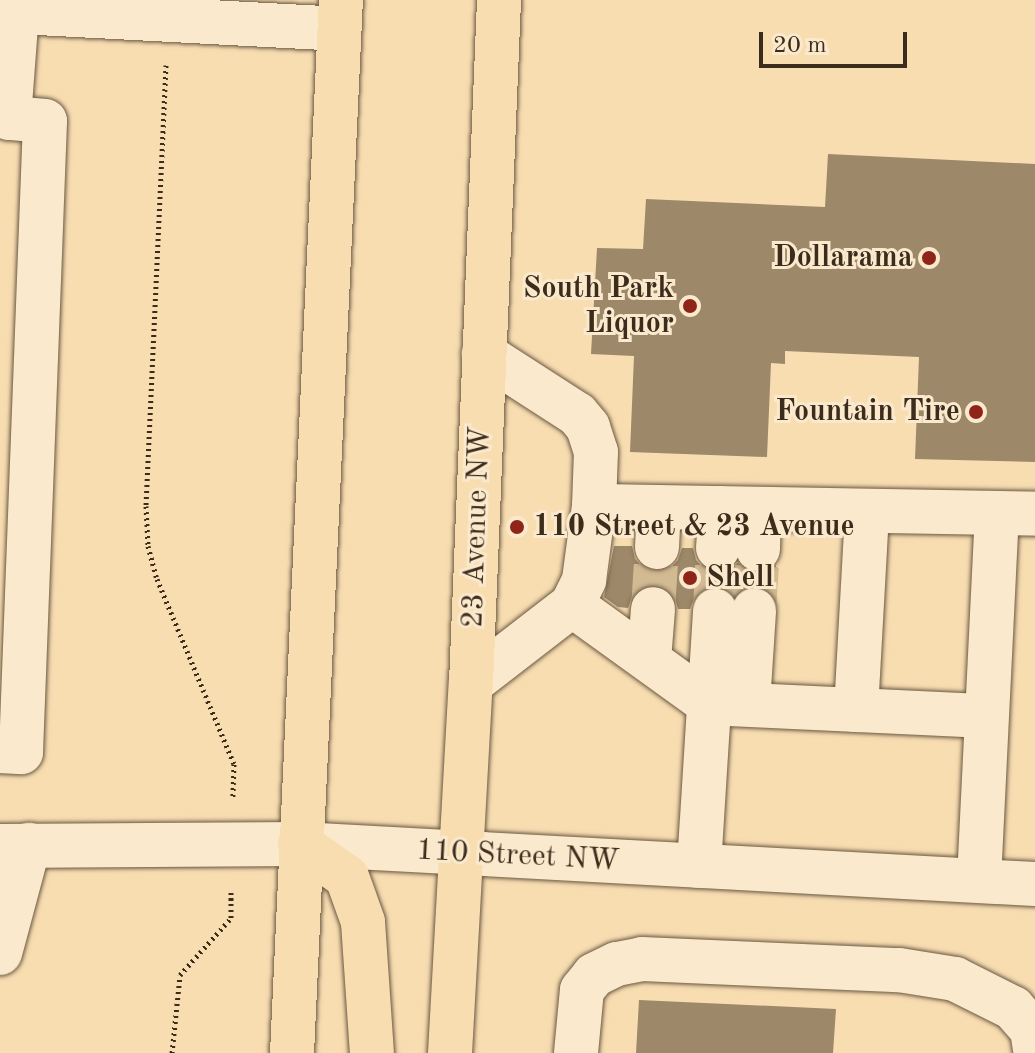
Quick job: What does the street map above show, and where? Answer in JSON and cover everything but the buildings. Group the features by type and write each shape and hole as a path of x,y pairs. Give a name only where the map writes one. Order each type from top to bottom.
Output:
{"main road":[{"name":"23 Avenue NW","path":"450,1053 471,683 499,0"},
{"path":"292,1053 340,14"},
{"path":"300,844 347,877 363,922 372,1053"}],"street":[{"path":"0,751 21,752 12,686 16,460 45,121 5,118 9,12 168,20 340,14"},
{"path":"471,683 572,605 584,580 594,506 596,452 588,427 577,414 484,354"},
{"path":"594,506 658,527 739,529 867,511 1016,514 986,716 979,880"},
{"path":"856,710 867,511"},
{"path":"572,605 649,660 728,703 986,716"},
{"path":"649,660 653,609"},
{"path":"699,866 728,703 734,610"},
{"name":"110 Street NW","path":"14,846 300,844 1035,884"},
{"path":"0,953 14,846"},
{"path":"576,1053 582,990 594,975 617,964 642,959 899,970 955,979 1013,1008 1032,1030 1035,1049"}],"path":[{"path":"168,20 146,506 148,546 157,579 234,764"},
{"path":"172,1053 180,975 231,918"}],"tunnel":[{"path":"653,609 657,547"},
{"path":"715,610 718,548"},
{"path":"754,610 758,549"}],"place":[{"name":"Dollarama","path":"929,258"},
{"name":"South Park Liquor","path":"690,306"},
{"name":"Fountain Tire","path":"976,412"},
{"name":"110 Street & 23 Avenue","path":"517,527"},
{"name":"Shell","path":"690,578"}]}
